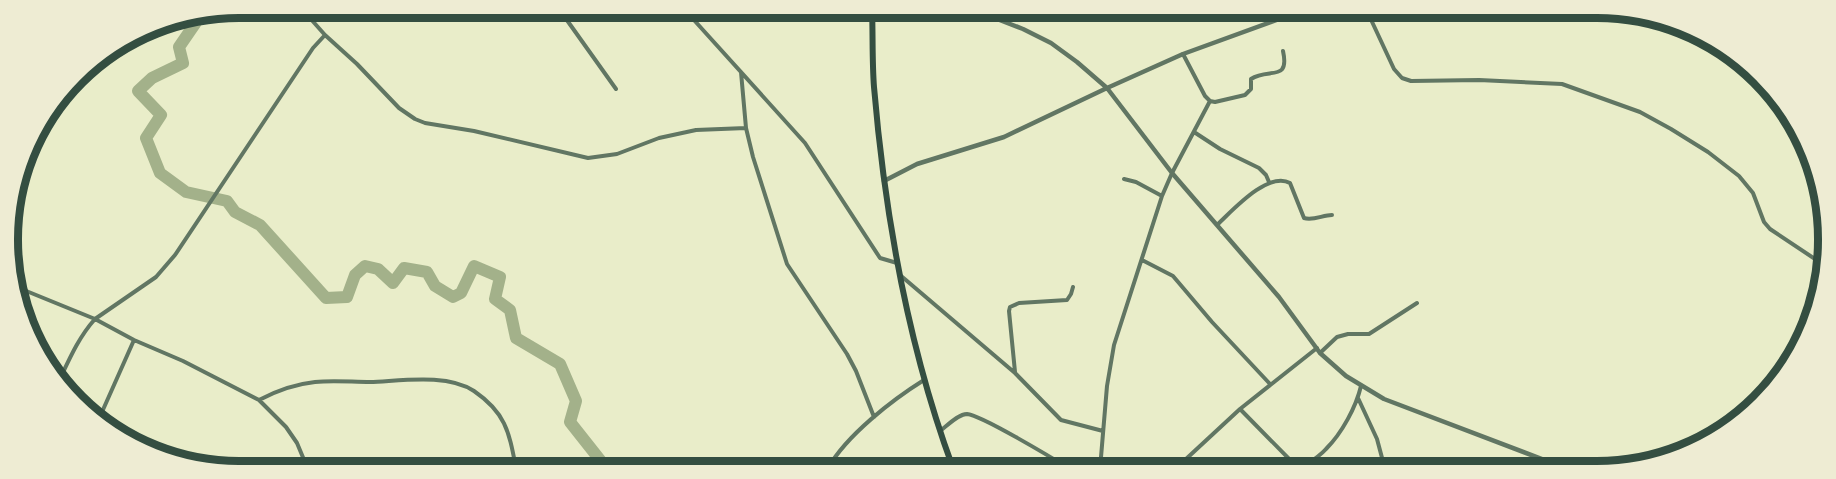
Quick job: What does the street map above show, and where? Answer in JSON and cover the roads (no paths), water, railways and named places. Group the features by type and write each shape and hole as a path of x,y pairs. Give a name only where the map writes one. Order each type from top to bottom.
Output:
{"highway":[{"path":"872,18 874,84 884,181 897,263 924,380 950,461"}],"street":[{"path":"310,18 399,108 425,123 485,134 588,158 617,154 659,138 696,130 746,128"},
{"path":"565,18 616,89"},
{"path":"692,18 805,143 880,258 897,263"},
{"path":"995,18 1051,43 1107,88 1172,173 1279,297 1320,353 1331,364 1360,386 1384,399 1545,461"},
{"path":"884,181 917,164 977,147 1004,136 1183,54 1281,18"},
{"path":"1369,18 1394,69 1399,76 1407,80 1427,82 1487,80 1562,84 1649,116 1708,152 1739,176 1753,193 1764,222 1770,229 1817,260"},
{"path":"63,373 80,336 95,319 156,277 170,261 313,48 325,35"},
{"path":"1183,54 1205,96 1215,102 1245,95 1251,89 1251,79 1255,76 1280,72 1286,64 1283,51"},
{"path":"741,72 746,128 753,157 788,264 847,354 874,417"},
{"path":"1101,461 1107,386 1114,345 1162,196 1210,100"},
{"path":"1194,132 1220,149 1259,168 1269,182"},
{"path":"1124,179 1136,182 1162,196"},
{"path":"1218,225 1235,208 1269,182 1283,180 1290,183 1305,219 1332,215"},
{"path":"1142,260 1173,276 1270,384"},
{"path":"899,274 1015,373 1061,420 1103,431"},
{"path":"1015,373 1010,307 1019,303 1067,300 1073,287"},
{"path":"24,290 95,319 259,400 297,443 304,461"},
{"path":"1320,353 1336,337 1348,334 1369,334 1417,303"},
{"path":"102,413 134,340"},
{"path":"1145,461 1186,459 1240,409 1317,348"},
{"path":"259,400 290,387 315,382 432,380 456,384 474,391 501,416 508,432 514,461"},
{"path":"832,461 874,417 907,390 924,380"},
{"path":"1310,461 1335,439 1358,397 1360,386"},
{"path":"1358,397 1377,439 1383,461"},
{"path":"1240,409 1291,461"},
{"path":"940,432 964,414 971,415 1056,461"}],"waterway":[{"path":"196,22 179,47 183,63 152,78 138,91 161,115 146,138 160,173 186,192 227,201 235,212 260,225 326,298 347,297 355,275 365,266 378,269 393,283 404,268 427,272 435,286 453,297 461,293 474,266 500,277 495,299 510,310 516,338 560,364 576,401 570,422 601,461"}]}
